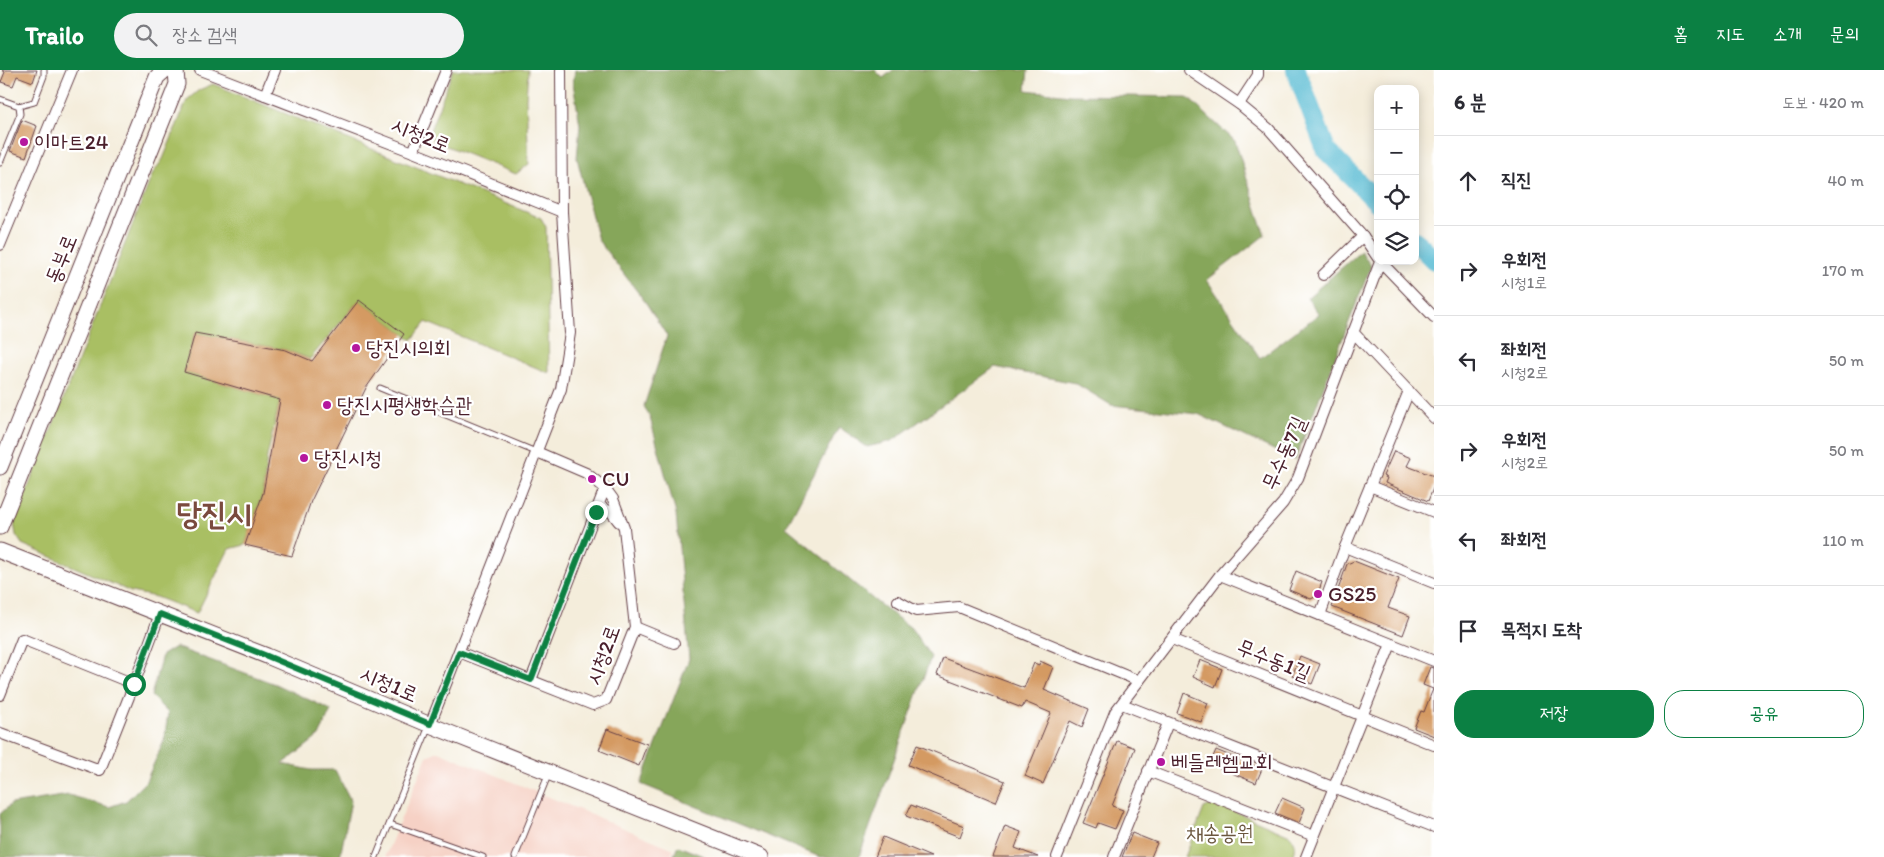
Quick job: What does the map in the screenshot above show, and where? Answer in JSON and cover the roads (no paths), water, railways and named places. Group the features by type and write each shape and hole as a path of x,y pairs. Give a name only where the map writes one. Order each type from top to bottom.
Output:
{"street":[{"path":"0,245 72,70"},
{"name":"동부로","path":"0,467 157,77 164,70"},
{"path":"0,527 177,84 176,70"},
{"name":"시청2로","path":"200,70 562,212"},
{"path":"265,95 275,70"},
{"path":"413,152 446,70"},
{"path":"430,724 561,389 570,333 562,212 561,70"},
{"path":"1189,70 1239,104 1268,128 1364,236 1374,252"},
{"path":"1239,104 1258,75 1258,70"},
{"path":"1323,275 1364,236"},
{"name":"무수동7길","path":"1057,857 1115,712 1220,576 1283,503 1298,478 1377,265"},
{"path":"1384,265 1434,317"},
{"path":"1353,332 1434,418"},
{"path":"1320,615 1345,548 1409,391"},
{"name":"시청2로","path":"459,652 593,705 606,700 635,627 624,528 613,499 605,488 586,472 537,452"},
{"path":"1370,486 1434,512"},
{"path":"531,680 605,488"},
{"path":"596,512 601,507 611,512 624,528"},
{"path":"1345,548 1434,583"},
{"name":"시청1로","path":"0,551 276,659 430,724 761,857"},
{"path":"1220,576 1434,661"},
{"path":"898,601 916,611 959,607 1139,681"},
{"path":"0,733 100,770 160,614"},
{"path":"635,627 674,643"},
{"path":"0,695 22,639 134,684"},
{"name":"무수동1길","path":"1172,639 1434,745"},
{"path":"1306,857 1391,644"},
{"path":"1122,704 1434,828"},
{"path":"1114,857 1168,723"},
{"path":"1148,771 1314,836"}],"lane":[{"path":"0,99 19,106 34,102 44,76 44,70"},
{"path":"0,162 20,114 19,106"},
{"path":"380,388 537,452"},
{"path":"376,857 430,724"},
{"path":"516,857 549,772"},
{"path":"390,824 483,857"}],"waterway":[{"path":"1296,70 1326,150 1374,199"},
{"path":"1419,245 1434,260"}],"place":[{"name":"이마트24","path":"24,142"},
{"name":"당진시의회","path":"356,348"},
{"name":"당진시평생학습관","path":"327,405"},
{"name":"당진시청","path":"304,458"},
{"name":"CU","path":"592,479"},
{"name":"GS25","path":"1318,594"},
{"name":"베들레헴교회","path":"1161,762"}],"district":[{"name":"당진시","path":"214,513"}],"park label":[{"name":"채송공원","path":"1220,833"}]}
